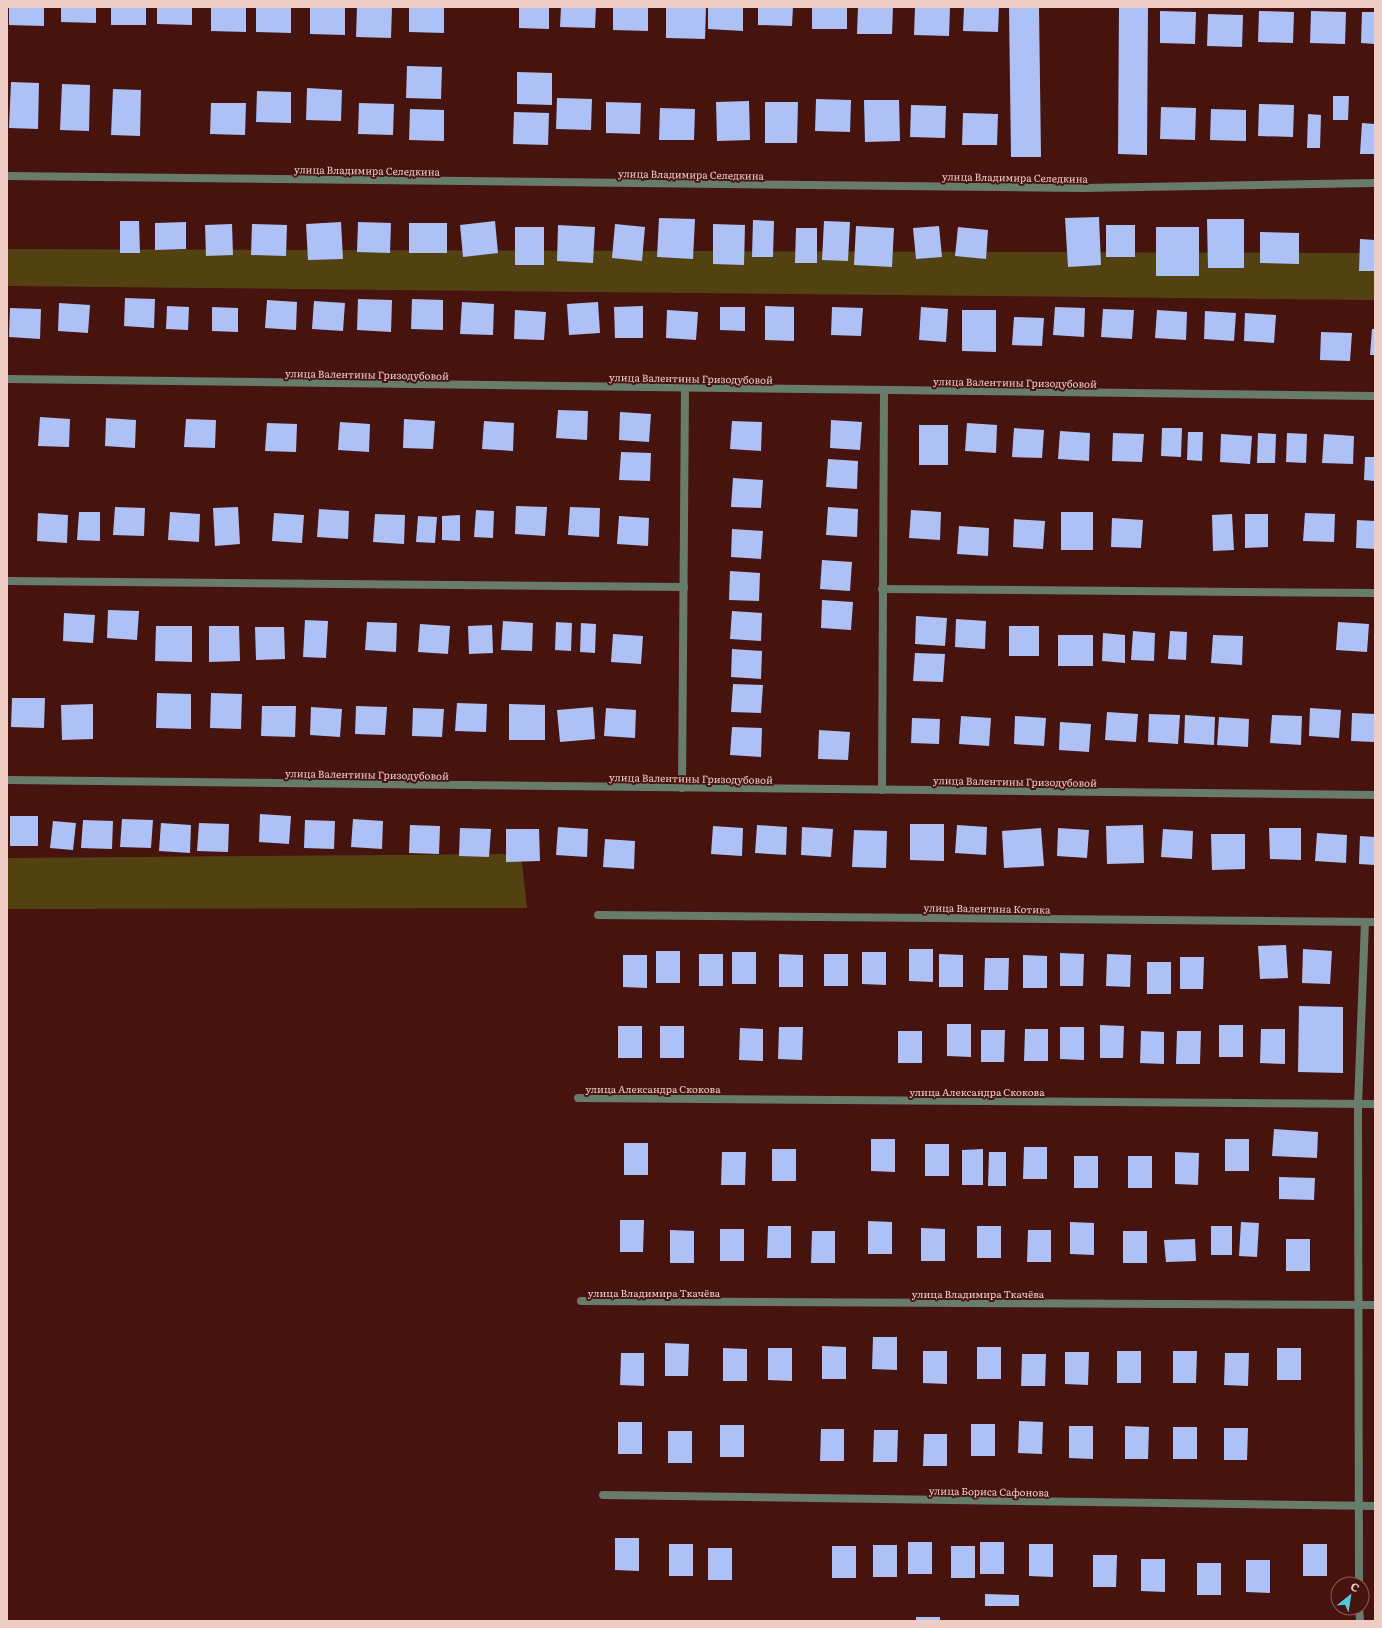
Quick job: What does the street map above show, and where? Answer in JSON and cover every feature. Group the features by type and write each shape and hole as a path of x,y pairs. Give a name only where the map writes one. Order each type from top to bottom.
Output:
{"street":[{"name":"улица Владимира Селедкина","path":"7,176 1082,188 1375,183"},
{"name":"улица Валентины Гризодубовой","path":"7,379 1375,396"},
{"path":"682,788 685,388"},
{"path":"882,790 884,390"},
{"path":"7,581 684,587"},
{"path":"882,589 1375,593"},
{"name":"улица Валентины Гризодубовой","path":"7,780 1375,795"},
{"name":"улица Валентина Котика","path":"598,915 1375,922"},
{"path":"1359,1576 1360,1305 1358,1104 1365,922"},
{"name":"улица Александра Скокова","path":"578,1098 1375,1104"},
{"name":"улица Владимира Ткачёва","path":"581,1301 1375,1305"},
{"name":"улица Бориса Сафонова","path":"603,1495 1375,1506"}],"shaded area":[{"path":"7,249 1375,253 1375,300 7,286"},
{"path":"521,854 527,908 7,909 7,858"}],"building":[{"path":"9,7 44,7 44,26 9,25"},
{"path":"61,7 96,7 96,23 61,22"},
{"path":"111,7 146,7 146,25 111,25"},
{"path":"157,7 192,7 192,25 157,24"},
{"path":"211,7 246,7 246,32 211,31"},
{"path":"256,7 291,7 291,33 256,32"},
{"path":"310,7 345,7 345,35 310,34"},
{"path":"357,7 392,7 391,38 356,37"},
{"path":"409,7 444,7 444,33 409,32"},
{"path":"519,7 549,7 549,29 519,28"},
{"path":"561,7 596,7 595,28 560,27"},
{"path":"613,7 648,7 648,31 613,30"},
{"path":"666,7 706,7 705,39 666,38"},
{"path":"708,7 743,7 743,31 708,29"},
{"path":"758,7 793,7 792,26 758,25"},
{"path":"812,7 847,7 847,29 812,29"},
{"path":"858,7 893,7 892,34 857,34"},
{"path":"915,7 950,7 949,36 914,35"},
{"path":"964,7 999,7 998,32 963,31"},
{"path":"1009,7 1039,7 1041,157 1011,157"},
{"path":"1119,7 1148,7 1147,155 1118,154"},
{"path":"1160,11 1196,12 1195,44 1160,43"},
{"path":"1259,11 1294,12 1293,43 1258,42"},
{"path":"1311,11 1346,12 1345,44 1310,43"},
{"path":"1362,12 1375,12 1375,44 1361,43"},
{"path":"1208,14 1243,15 1242,47 1207,46"},
{"path":"407,66 442,67 441,99 406,98"},
{"path":"517,72 552,73 552,105 517,104"},
{"path":"11,82 39,83 38,129 9,128"},
{"path":"62,84 90,85 89,131 60,130"},
{"path":"307,88 342,90 341,121 306,120"},
{"path":"113,89 141,90 140,136 111,135"},
{"path":"257,91 291,92 291,123 256,122"},
{"path":"1333,96 1349,96 1348,120 1333,120"},
{"path":"557,98 592,99 591,130 556,129"},
{"path":"816,99 851,100 850,132 815,131"},
{"path":"864,100 899,100 900,141 865,142"},
{"path":"749,101 750,140 717,141 716,102"},
{"path":"606,102 641,103 640,134 606,133"},
{"path":"765,102 798,102 797,143 765,143"},
{"path":"211,103 246,103 245,135 210,134"},
{"path":"359,103 394,104 393,135 358,134"},
{"path":"1259,104 1294,105 1293,137 1258,136"},
{"path":"911,105 946,106 945,138 910,137"},
{"path":"1161,107 1196,108 1195,140 1160,139"},
{"path":"660,108 695,109 694,140 659,140"},
{"path":"410,109 444,110 444,141 409,140"},
{"path":"1211,109 1246,110 1246,141 1210,140"},
{"path":"514,112 549,113 548,145 513,144"},
{"path":"963,113 998,114 997,145 962,145"},
{"path":"1308,114 1321,115 1320,148 1307,148"},
{"path":"1362,123 1375,124 1375,154 1360,154"},
{"path":"1099,217 1101,265 1068,267 1065,218"},
{"path":"659,218 695,219 693,259 657,257"},
{"path":"1207,219 1244,219 1244,268 1208,268"},
{"path":"753,220 774,221 773,257 752,257"},
{"path":"120,221 139,221 140,253 120,253"},
{"path":"495,221 498,253 463,257 460,225"},
{"path":"824,221 850,222 848,261 822,260"},
{"path":"186,222 186,249 155,250 155,223"},
{"path":"341,222 343,259 308,260 306,224"},
{"path":"358,222 391,223 390,253 357,252"},
{"path":"409,223 447,223 447,253 409,253"},
{"path":"232,224 233,255 206,256 205,225"},
{"path":"252,224 287,225 286,256 251,255"},
{"path":"615,224 645,227 642,261 612,258"},
{"path":"713,224 745,225 744,265 713,264"},
{"path":"558,225 595,227 593,263 557,261"},
{"path":"1106,225 1135,225 1135,257 1106,257"},
{"path":"856,226 894,228 892,267 854,265"},
{"path":"939,226 942,257 916,259 913,228"},
{"path":"515,227 544,227 544,265 515,265"},
{"path":"958,227 988,230 986,259 955,256"},
{"path":"1156,227 1199,227 1199,276 1156,276"},
{"path":"796,228 817,228 817,263 795,263"},
{"path":"1260,232 1299,233 1299,264 1260,263"},
{"path":"1360,239 1375,240 1375,271 1359,271"},
{"path":"125,298 155,299 154,328 124,326"},
{"path":"358,299 392,300 391,332 357,330"},
{"path":"412,299 443,300 443,330 411,329"},
{"path":"267,300 297,302 296,330 265,328"},
{"path":"314,301 345,303 343,331 312,329"},
{"path":"462,302 494,304 493,335 460,334"},
{"path":"598,302 600,333 569,335 567,304"},
{"path":"59,303 90,305 88,333 58,331"},
{"path":"167,306 189,307 188,330 166,329"},
{"path":"643,306 643,338 615,338 614,307"},
{"path":"765,306 794,307 794,341 765,340"},
{"path":"212,307 238,308 238,332 212,331"},
{"path":"720,307 745,307 745,331 720,330"},
{"path":"832,307 863,308 861,336 831,335"},
{"path":"921,307 948,309 946,342 919,340"},
{"path":"1055,307 1085,308 1084,337 1053,335"},
{"path":"10,308 41,309 40,339 9,337"},
{"path":"1103,309 1134,310 1132,339 1101,337"},
{"path":"515,310 546,312 544,340 514,339"},
{"path":"667,310 698,312 696,340 666,338"},
{"path":"962,310 996,310 996,352 962,351"},
{"path":"1157,310 1187,312 1186,340 1155,338"},
{"path":"1205,311 1236,313 1234,341 1204,339"},
{"path":"1245,313 1276,315 1274,343 1244,341"},
{"path":"1014,317 1044,318 1042,346 1012,345"},
{"path":"1372,329 1375,329 1375,355 1370,355"},
{"path":"1321,332 1352,333 1350,361 1320,360"},
{"path":"558,410 588,411 587,440 556,438"},
{"path":"620,412 651,414 649,442 619,440"},
{"path":"40,417 70,419 69,447 38,446"},
{"path":"106,418 136,420 135,448 105,446"},
{"path":"186,419 216,420 215,448 184,447"},
{"path":"404,419 435,421 433,449 403,448"},
{"path":"831,420 862,422 860,450 830,448"},
{"path":"484,421 514,423 513,451 482,449"},
{"path":"732,421 762,422 761,451 730,449"},
{"path":"340,422 370,424 369,452 338,450"},
{"path":"267,423 297,424 296,452 265,451"},
{"path":"967,423 997,425 996,453 965,451"},
{"path":"919,425 948,425 948,465 919,465"},
{"path":"1014,428 1044,430 1042,458 1012,457"},
{"path":"1162,428 1182,428 1181,457 1161,456"},
{"path":"1060,431 1090,433 1089,461 1058,459"},
{"path":"1188,432 1203,432 1202,461 1187,460"},
{"path":"1113,433 1144,434 1142,462 1112,461"},
{"path":"1258,433 1276,434 1275,463 1257,463"},
{"path":"1287,433 1307,434 1306,463 1286,462"},
{"path":"1221,434 1252,436 1250,464 1220,462"},
{"path":"1324,434 1354,436 1353,464 1322,463"},
{"path":"621,452 651,453 650,481 619,480"},
{"path":"1365,457 1375,457 1375,481 1364,480"},
{"path":"828,459 858,461 857,489 826,487"},
{"path":"733,478 763,480 761,508 731,507"},
{"path":"516,506 547,507 545,536 515,534"},
{"path":"115,507 145,508 144,536 113,535"},
{"path":"238,507 240,544 215,546 213,508"},
{"path":"570,507 600,508 599,537 568,535"},
{"path":"828,507 858,509 857,537 826,535"},
{"path":"319,509 349,511 348,539 317,537"},
{"path":"476,510 494,511 493,538 474,537"},
{"path":"911,510 941,512 940,540 909,538"},
{"path":"79,512 100,512 100,541 77,540"},
{"path":"170,512 200,514 199,542 168,540"},
{"path":"1061,512 1093,512 1093,550 1061,550"},
{"path":"38,513 68,515 67,543 37,541"},
{"path":"274,513 304,515 302,543 272,541"},
{"path":"1305,513 1335,514 1334,542 1303,541"},
{"path":"375,514 405,515 404,544 373,542"},
{"path":"1232,514 1234,550 1213,551 1212,515"},
{"path":"1245,514 1268,514 1268,547 1245,548"},
{"path":"460,515 460,541 442,540 442,516"},
{"path":"418,516 437,517 435,543 416,542"},
{"path":"619,516 649,518 648,546 617,544"},
{"path":"1112,518 1143,520 1141,548 1111,547"},
{"path":"1014,519 1045,521 1043,549 1013,547"},
{"path":"1357,520 1375,521 1375,549 1356,548"},
{"path":"959,526 989,528 988,556 957,554"},
{"path":"732,529 763,531 761,559 731,557"},
{"path":"822,560 852,562 850,591 820,589"},
{"path":"730,571 760,573 759,601 729,600"},
{"path":"822,600 853,602 851,630 821,628"},
{"path":"108,610 139,611 137,640 107,638"},
{"path":"732,611 762,613 761,641 730,639"},
{"path":"64,613 95,615 93,643 63,641"},
{"path":"916,616 947,618 945,646 915,644"},
{"path":"956,619 986,621 985,649 955,647"},
{"path":"305,620 328,621 326,658 303,657"},
{"path":"503,621 533,623 532,651 501,650"},
{"path":"367,622 397,623 396,652 365,650"},
{"path":"556,622 572,623 571,651 555,650"},
{"path":"1338,622 1369,624 1367,652 1336,650"},
{"path":"581,623 596,624 595,653 580,652"},
{"path":"420,624 450,626 448,654 418,652"},
{"path":"492,625 493,653 469,654 468,626"},
{"path":"156,626 192,626 192,662 155,661"},
{"path":"209,626 239,626 240,661 209,662"},
{"path":"1009,626 1039,626 1039,656 1009,656"},
{"path":"255,627 284,627 285,659 256,660"},
{"path":"1133,631 1155,633 1154,661 1131,660"},
{"path":"1170,631 1187,632 1186,660 1168,659"},
{"path":"1103,633 1125,635 1125,663 1102,661"},
{"path":"613,634 643,636 641,664 611,662"},
{"path":"1058,635 1093,635 1093,666 1058,666"},
{"path":"1213,635 1243,636 1242,665 1211,663"},
{"path":"732,649 762,651 761,679 731,677"},
{"path":"915,653 945,654 943,682 913,681"},
{"path":"733,684 763,685 761,713 731,712"},
{"path":"157,693 191,694 191,729 156,728"},
{"path":"211,693 242,694 241,729 210,728"},
{"path":"12,698 45,698 44,728 11,727"},
{"path":"457,703 487,704 486,732 455,731"},
{"path":"93,704 93,739 62,740 61,705"},
{"path":"509,704 545,705 545,740 509,740"},
{"path":"262,706 296,706 295,737 261,736"},
{"path":"356,706 387,707 385,735 355,734"},
{"path":"311,707 342,709 340,737 310,735"},
{"path":"593,707 595,739 560,742 557,710"},
{"path":"413,708 444,709 442,737 412,736"},
{"path":"606,708 636,710 635,738 604,736"},
{"path":"1310,708 1341,710 1339,738 1309,736"},
{"path":"1107,712 1138,714 1136,742 1105,740"},
{"path":"1352,713 1375,714 1375,742 1351,741"},
{"path":"1149,714 1180,715 1178,744 1148,742"},
{"path":"1185,715 1215,717 1214,745 1184,743"},
{"path":"1272,715 1302,716 1301,745 1270,743"},
{"path":"961,716 991,718 989,746 959,744"},
{"path":"1015,716 1046,718 1044,746 1014,744"},
{"path":"1219,717 1249,719 1248,747 1217,745"},
{"path":"912,718 940,719 939,744 911,743"},
{"path":"1060,722 1091,724 1089,752 1059,750"},
{"path":"732,727 762,728 761,757 730,755"},
{"path":"819,730 850,732 848,760 818,759"},
{"path":"260,814 291,816 289,844 259,842"},
{"path":"10,816 38,816 38,846 10,846"},
{"path":"122,819 153,820 151,848 120,847"},
{"path":"353,819 383,821 382,849 351,847"},
{"path":"83,820 113,821 112,849 81,848"},
{"path":"305,820 335,821 334,849 304,848"},
{"path":"53,821 76,823 73,850 50,848"},
{"path":"161,823 191,825 190,853 159,851"},
{"path":"199,823 229,824 228,852 197,851"},
{"path":"910,824 944,824 944,861 910,860"},
{"path":"410,825 440,826 439,854 409,853"},
{"path":"757,825 787,827 786,855 755,853"},
{"path":"957,825 987,827 986,855 955,853"},
{"path":"1143,825 1144,863 1107,864 1106,826"},
{"path":"713,826 743,828 742,856 711,854"},
{"path":"558,827 588,829 587,857 556,855"},
{"path":"802,827 833,829 831,857 801,855"},
{"path":"460,828 491,829 489,857 459,856"},
{"path":"1041,828 1044,866 1004,868 1002,831"},
{"path":"1058,828 1089,830 1087,858 1057,856"},
{"path":"1269,828 1301,828 1301,860 1270,859"},
{"path":"506,829 539,829 540,861 506,862"},
{"path":"1163,829 1193,831 1192,859 1161,857"},
{"path":"854,830 887,831 886,868 852,867"},
{"path":"1317,833 1347,835 1346,863 1315,861"},
{"path":"1211,834 1245,834 1245,869 1212,870"},
{"path":"1360,836 1375,837 1375,865 1359,864"},
{"path":"605,839 635,841 634,869 603,867"},
{"path":"1286,945 1288,978 1260,979 1258,946"},
{"path":"909,949 933,949 933,982 909,981"},
{"path":"1303,949 1332,951 1330,984 1302,983"},
{"path":"656,951 680,951 680,983 656,983"},
{"path":"732,952 756,952 756,984 732,984"},
{"path":"862,952 886,952 886,985 862,984"},
{"path":"1060,953 1084,954 1083,986 1060,986"},
{"path":"699,954 723,954 723,986 699,986"},
{"path":"779,954 803,955 803,987 779,987"},
{"path":"824,954 848,954 848,986 824,986"},
{"path":"939,954 963,955 963,987 939,987"},
{"path":"1107,954 1131,955 1130,987 1106,986"},
{"path":"623,955 647,955 647,988 623,987"},
{"path":"1023,955 1047,956 1047,988 1023,988"},
{"path":"1180,957 1204,957 1203,989 1180,989"},
{"path":"985,958 1009,958 1008,990 984,990"},
{"path":"1147,962 1171,962 1171,994 1147,994"},
{"path":"1299,1006 1343,1007 1343,1073 1298,1072"},
{"path":"947,1024 971,1024 971,1057 947,1056"},
{"path":"1100,1025 1124,1026 1123,1058 1100,1058"},
{"path":"1219,1025 1243,1025 1243,1057 1219,1057"},
{"path":"618,1026 642,1026 642,1058 618,1058"},
{"path":"660,1026 684,1026 684,1058 660,1058"},
{"path":"779,1027 803,1027 802,1060 778,1059"},
{"path":"1060,1027 1084,1027 1084,1060 1060,1059"},
{"path":"740,1028 763,1029 763,1061 739,1060"},
{"path":"1025,1029 1048,1029 1048,1061 1024,1061"},
{"path":"1261,1029 1285,1029 1285,1064 1260,1063"},
{"path":"981,1030 1005,1030 1004,1062 981,1062"},
{"path":"898,1031 922,1031 922,1063 898,1063"},
{"path":"1141,1031 1164,1032 1164,1064 1140,1063"},
{"path":"1177,1031 1201,1031 1200,1064 1176,1064"},
{"path":"1274,1129 1318,1132 1317,1158 1272,1156"},
{"path":"871,1139 895,1139 895,1172 871,1171"},
{"path":"1225,1139 1249,1139 1249,1171 1225,1171"},
{"path":"624,1143 648,1143 648,1175 624,1175"},
{"path":"925,1144 949,1144 949,1176 925,1176"},
{"path":"1024,1147 1047,1147 1047,1179 1023,1179"},
{"path":"772,1149 796,1149 796,1181 772,1181"},
{"path":"983,1149 983,1185 962,1185 962,1150"},
{"path":"722,1152 746,1152 745,1185 721,1185"},
{"path":"989,1152 1006,1152 1006,1186 988,1186"},
{"path":"1175,1152 1199,1153 1198,1185 1175,1184"},
{"path":"1074,1156 1098,1156 1098,1188 1074,1188"},
{"path":"1128,1156 1152,1156 1152,1188 1128,1188"},
{"path":"1279,1177 1315,1178 1314,1200 1279,1199"},
{"path":"620,1220 644,1220 643,1252 620,1252"},
{"path":"868,1221 892,1222 892,1254 868,1254"},
{"path":"1070,1222 1094,1223 1094,1255 1070,1254"},
{"path":"1241,1222 1259,1223 1257,1257 1239,1256"},
{"path":"768,1226 791,1226 791,1258 767,1258"},
{"path":"977,1226 1001,1226 1001,1258 977,1258"},
{"path":"1211,1226 1232,1226 1232,1255 1211,1255"},
{"path":"921,1228 945,1229 945,1261 921,1261"},
{"path":"720,1229 744,1229 744,1261 720,1261"},
{"path":"670,1230 694,1231 694,1263 670,1263"},
{"path":"1028,1230 1051,1230 1051,1262 1027,1262"},
{"path":"812,1231 835,1231 835,1263 811,1263"},
{"path":"1123,1231 1147,1231 1147,1263 1123,1263"},
{"path":"1195,1239 1196,1261 1166,1262 1164,1240"},
{"path":"1286,1239 1310,1239 1310,1271 1286,1271"},
{"path":"873,1337 897,1337 897,1370 872,1369"},
{"path":"665,1343 689,1344 688,1376 665,1376"},
{"path":"822,1346 846,1347 846,1379 822,1379"},
{"path":"977,1347 1001,1347 1001,1379 977,1379"},
{"path":"723,1348 747,1349 747,1381 723,1381"},
{"path":"768,1348 792,1348 792,1381 768,1380"},
{"path":"1277,1348 1301,1348 1301,1380 1277,1380"},
{"path":"923,1351 947,1351 947,1384 923,1383"},
{"path":"1117,1351 1141,1351 1141,1383 1117,1383"},
{"path":"1173,1351 1197,1351 1196,1383 1173,1383"},
{"path":"1065,1352 1089,1352 1088,1385 1065,1384"},
{"path":"621,1353 644,1353 644,1386 620,1385"},
{"path":"1225,1353 1249,1353 1248,1386 1224,1385"},
{"path":"1022,1354 1046,1354 1045,1386 1021,1386"},
{"path":"1019,1421 1043,1422 1042,1454 1018,1453"},
{"path":"618,1422 642,1422 642,1454 618,1454"},
{"path":"971,1424 995,1424 995,1456 971,1456"},
{"path":"720,1425 744,1425 744,1457 720,1457"},
{"path":"1069,1426 1093,1426 1093,1459 1069,1458"},
{"path":"1125,1426 1149,1427 1148,1459 1125,1459"},
{"path":"1173,1427 1197,1427 1197,1459 1173,1459"},
{"path":"1224,1428 1248,1428 1247,1460 1224,1460"},
{"path":"821,1429 844,1429 844,1461 820,1461"},
{"path":"874,1430 898,1430 897,1462 873,1462"},
{"path":"668,1431 692,1431 692,1463 668,1463"},
{"path":"924,1434 947,1434 947,1466 923,1466"},
{"path":"615,1538 639,1538 639,1571 615,1570"},
{"path":"908,1542 932,1542 932,1574 908,1574"},
{"path":"980,1542 1004,1542 1004,1574 980,1574"},
{"path":"669,1544 693,1544 693,1576 669,1576"},
{"path":"1029,1544 1053,1544 1053,1577 1029,1576"},
{"path":"1303,1544 1327,1544 1327,1576 1303,1576"},
{"path":"873,1545 897,1545 897,1577 873,1577"},
{"path":"832,1546 856,1546 856,1578 832,1578"},
{"path":"951,1546 975,1546 975,1578 951,1578"},
{"path":"708,1548 732,1548 732,1580 708,1580"},
{"path":"1093,1555 1117,1555 1116,1587 1093,1587"},
{"path":"1141,1559 1165,1559 1165,1592 1141,1591"},
{"path":"1246,1560 1270,1560 1270,1593 1246,1592"},
{"path":"1197,1563 1221,1563 1221,1595 1197,1595"},
{"path":"985,1594 1019,1595 1019,1606 985,1606"},
{"path":"916,1617 940,1617 940,1621 916,1621"}]}
